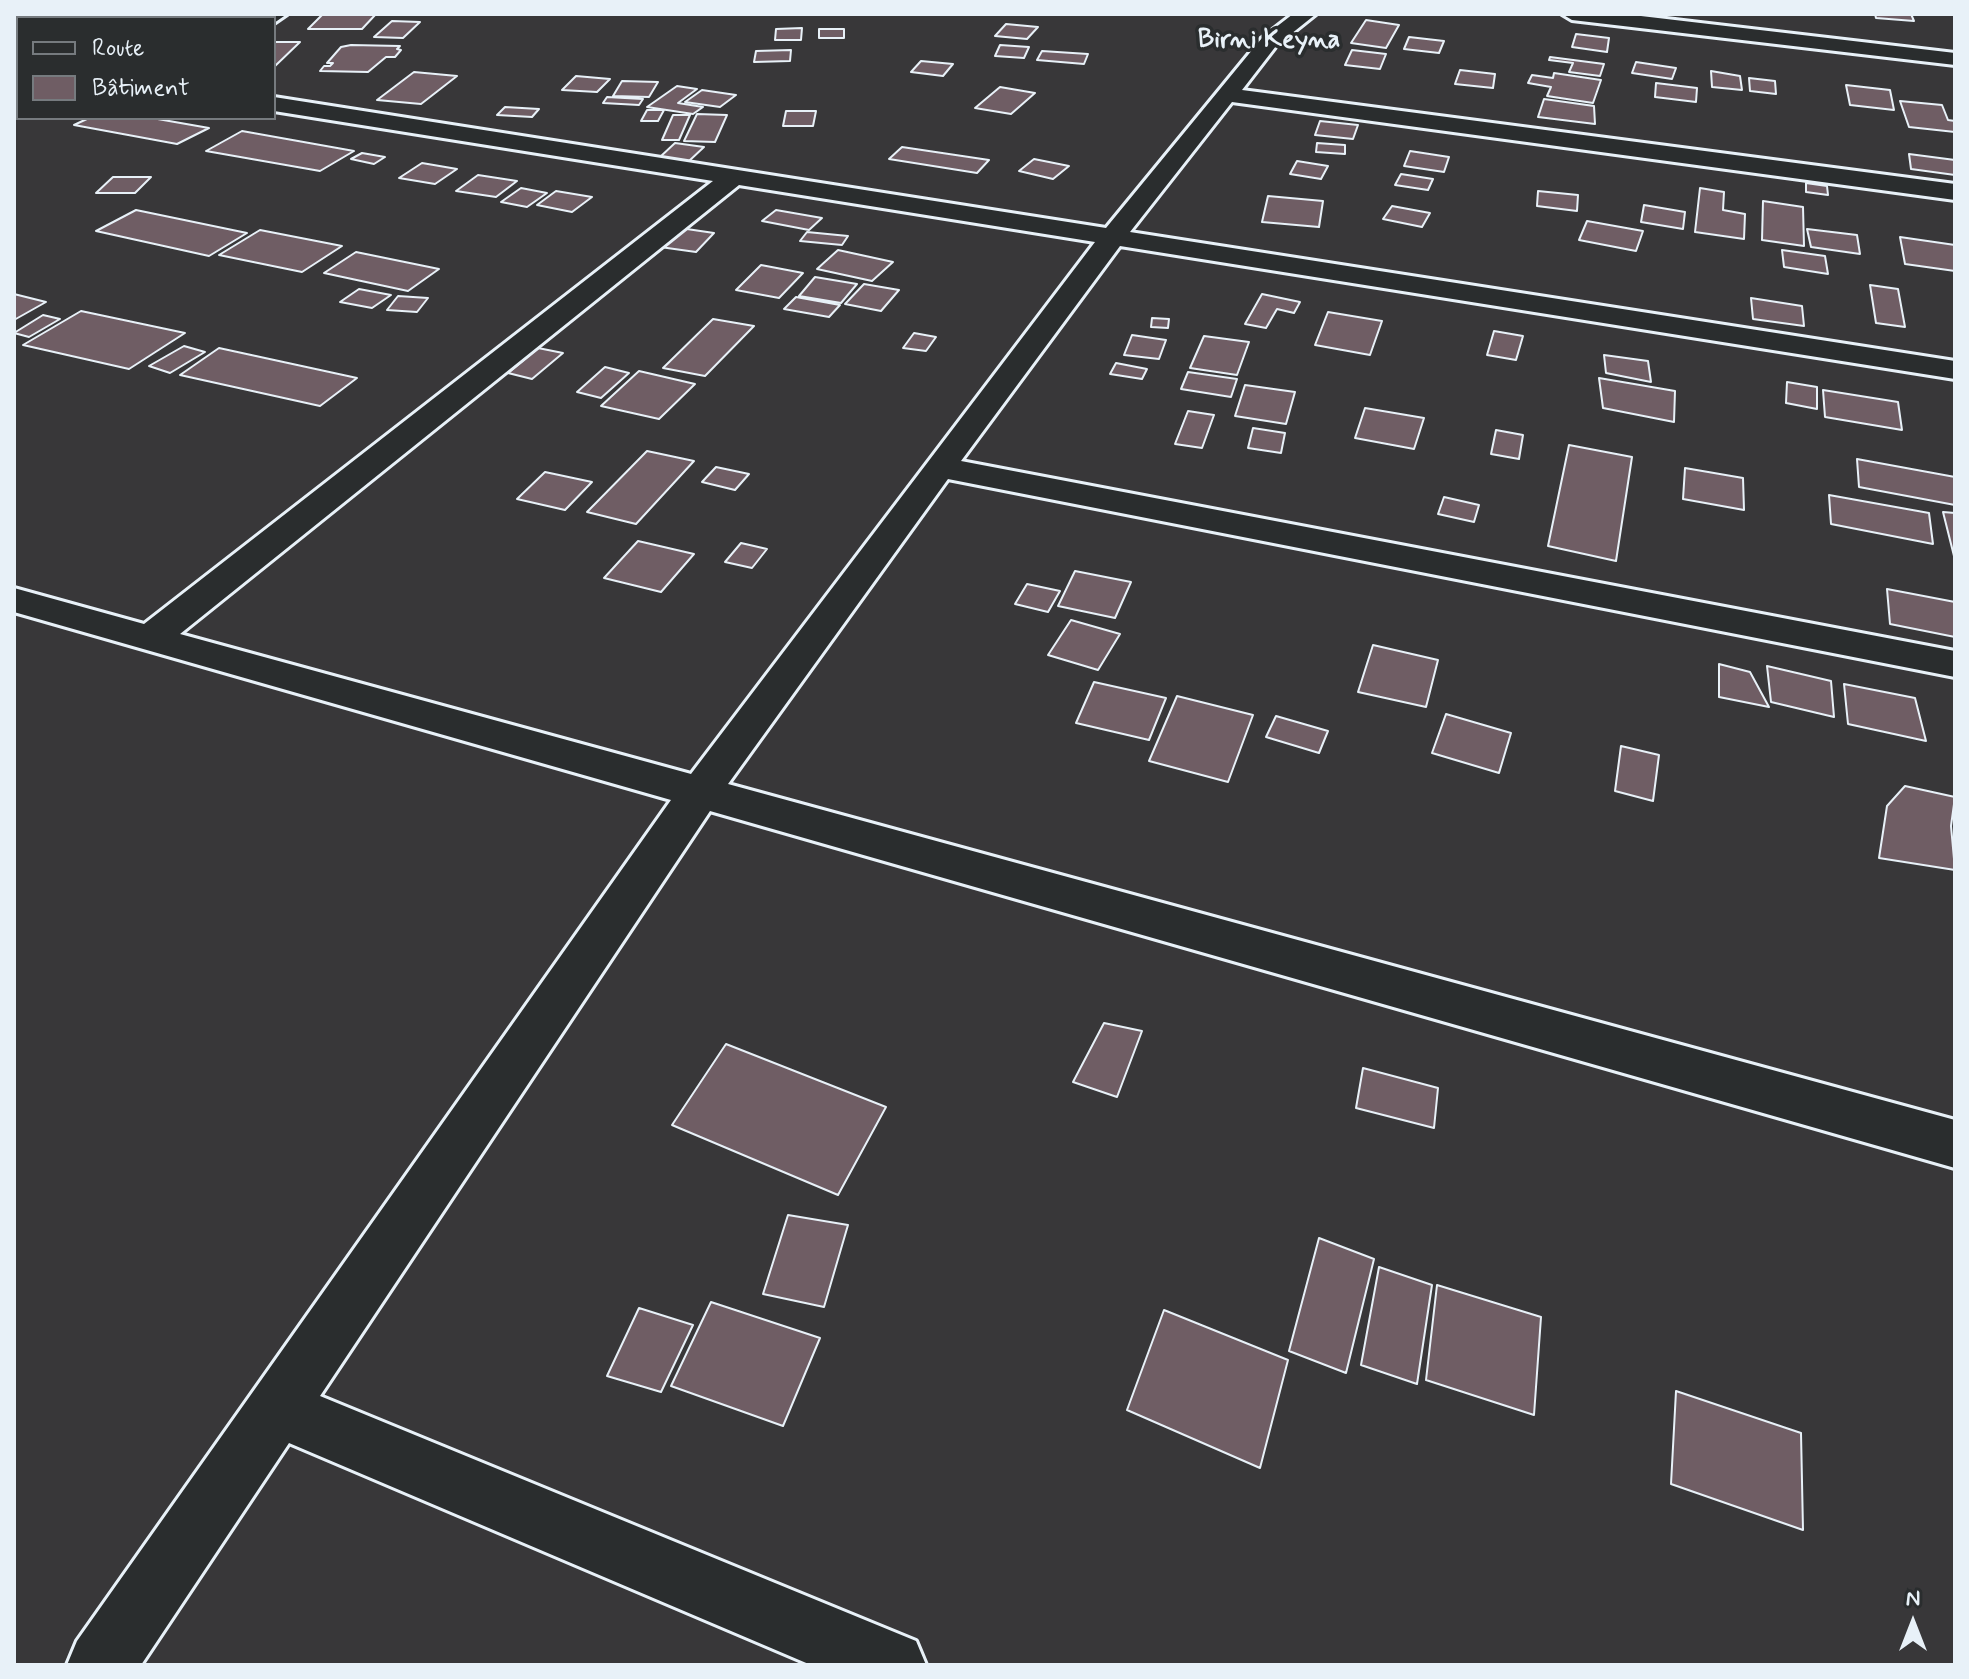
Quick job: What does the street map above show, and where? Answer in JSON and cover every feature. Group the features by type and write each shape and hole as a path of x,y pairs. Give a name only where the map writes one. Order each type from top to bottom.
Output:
{"street":[{"path":"101,1665 700,792 1115,235 1269,42 1306,14"},
{"path":"1572,14 1955,59"},
{"path":"1227,95 1955,192"},
{"path":"276,104 1955,370"},
{"path":"151,638 735,176"},
{"path":"940,467 1955,664"},
{"path":"14,600 1955,1144"},
{"path":"277,1408 892,1665"}],"building":[{"path":"95,14 151,14 146,16 90,16"},
{"path":"323,14 376,14 362,29 308,29"},
{"path":"1875,14 1911,14 1914,21 1876,18"},
{"path":"1366,20 1399,25 1386,48 1351,43"},
{"path":"392,21 420,22 403,38 374,37"},
{"path":"1006,24 1038,27 1027,39 995,36"},
{"path":"802,28 801,40 775,40 776,29"},
{"path":"819,29 844,29 844,38 819,38"},
{"path":"1576,34 1609,38 1607,52 1572,47"},
{"path":"1409,37 1444,41 1439,53 1404,49"},
{"path":"276,42 300,42 276,65"},
{"path":"1000,45 1029,47 1024,58 995,56"},
{"path":"400,46 397,49 401,50 395,57 386,57 368,72 320,71 333,63 327,63 341,47"},
{"path":"791,50 790,61 754,62 756,51"},
{"path":"1352,50 1386,54 1380,69 1345,65"},
{"path":"1042,51 1088,54 1084,64 1037,60"},
{"path":"1550,57 1604,64 1600,76 1569,72 1573,63 1549,60"},
{"path":"921,61 953,64 943,76 911,72"},
{"path":"1636,62 1676,68 1672,79 1632,73"},
{"path":"1460,70 1495,74 1493,88 1455,84"},
{"path":"1711,71 1740,76 1742,90 1712,87"},
{"path":"414,72 457,76 421,104 377,100"},
{"path":"1554,73 1601,80 1593,103 1547,96 1551,87 1528,83 1532,75 1553,78"},
{"path":"576,76 610,79 597,92 562,90"},
{"path":"1749,78 1775,81 1776,94 1750,91"},
{"path":"622,81 658,82 649,97 613,96"},
{"path":"1656,83 1697,88 1696,102 1655,97"},
{"path":"1846,85 1890,90 1894,110 1850,105"},
{"path":"677,86 697,89 678,103 703,107 693,114 647,107"},
{"path":"1000,87 1035,93 1011,114 975,108"},
{"path":"702,90 736,95 720,107 685,102"},
{"path":"607,97 643,99 639,105 603,103"},
{"path":"1544,99 1594,106 1595,124 1538,117"},
{"path":"1900,101 1942,105 1948,120 1955,121 1955,132 1909,127"},
{"path":"505,107 539,109 532,117 497,115"},
{"path":"647,110 664,110 658,121 641,121"},
{"path":"786,111 816,111 813,126 783,126"},
{"path":"697,114 727,115 715,142 684,141"},
{"path":"673,115 690,115 679,140 662,140"},
{"path":"85,120 163,120 209,128 177,144 74,125"},
{"path":"1320,121 1358,125 1353,139 1315,135"},
{"path":"242,131 354,151 320,171 206,151"},
{"path":"675,143 704,147 689,161 660,157"},
{"path":"1317,143 1345,145 1345,154 1316,152"},
{"path":"902,147 989,160 977,173 889,159"},
{"path":"1410,151 1449,157 1444,172 1404,166"},
{"path":"362,153 385,157 374,164 351,159"},
{"path":"1909,154 1955,160 1955,175 1911,169"},
{"path":"1034,159 1069,166 1053,179 1019,171"},
{"path":"1297,161 1328,166 1321,179 1290,174"},
{"path":"422,163 457,169 435,184 399,178"},
{"path":"1401,174 1433,179 1428,190 1395,185"},
{"path":"478,175 517,181 496,197 456,191"},
{"path":"113,177 151,177 135,193 96,193"},
{"path":"1806,183 1827,186 1828,195 1806,192"},
{"path":"521,188 547,193 527,207 501,202"},
{"path":"1700,188 1724,192 1723,210 1745,214 1744,239 1695,232"},
{"path":"556,191 592,197 572,212 537,205"},
{"path":"1538,191 1578,195 1577,211 1537,206"},
{"path":"1268,196 1323,201 1319,227 1262,222"},
{"path":"1763,201 1803,207 1804,246 1762,240"},
{"path":"1644,205 1685,212 1683,229 1641,222"},
{"path":"1392,206 1430,213 1422,227 1383,219"},
{"path":"136,210 247,233 209,256 96,231"},
{"path":"776,210 822,218 809,230 762,221"},
{"path":"1587,221 1643,231 1636,251 1579,240"},
{"path":"680,228 714,233 696,252 660,247"},
{"path":"1807,229 1857,235 1860,254 1811,247"},
{"path":"260,230 342,246 302,272 219,255"},
{"path":"807,232 848,236 842,245 800,241"},
{"path":"1900,237 1955,245 1955,271 1905,264"},
{"path":"838,250 893,262 872,281 817,269"},
{"path":"1782,250 1825,256 1828,274 1784,267"},
{"path":"356,252 439,269 408,291 324,273"},
{"path":"761,265 803,273 779,298 736,290"},
{"path":"815,277 857,284 841,303 799,296"},
{"path":"864,284 899,290 881,311 845,304"},
{"path":"1870,285 1898,289 1905,327 1876,323"},
{"path":"359,289 391,295 372,308 340,302"},
{"path":"14,294 46,302 14,320"},
{"path":"1262,294 1300,302 1294,313 1277,309 1266,328 1245,324"},
{"path":"398,296 428,298 417,312 387,310"},
{"path":"796,297 840,305 829,317 784,309"},
{"path":"1751,298 1802,306 1804,326 1753,319"},
{"path":"81,311 185,333 129,369 23,345"},
{"path":"1328,312 1382,321 1370,355 1315,345"},
{"path":"43,315 60,319 29,337 14,333"},
{"path":"1152,318 1169,319 1168,328 1151,327"},
{"path":"713,319 754,326 705,376 663,368"},
{"path":"1494,331 1523,336 1516,360 1487,355"},
{"path":"914,333 936,337 926,351 903,348"},
{"path":"1132,335 1166,340 1159,359 1124,355"},
{"path":"1204,336 1249,342 1237,375 1190,368"},
{"path":"184,346 205,352 170,373 149,366"},
{"path":"219,348 357,378 320,406 180,375"},
{"path":"538,348 563,353 532,379 508,373"},
{"path":"1604,355 1648,361 1651,382 1606,373"},
{"path":"1116,363 1147,369 1142,379 1110,374"},
{"path":"605,367 629,373 601,398 577,392"},
{"path":"639,371 695,384 659,419 601,406"},
{"path":"1188,372 1237,379 1231,397 1181,389"},
{"path":"1599,378 1675,391 1674,422 1603,408"},
{"path":"1787,382 1817,387 1817,409 1786,403"},
{"path":"1245,385 1295,392 1286,424 1235,416"},
{"path":"1823,390 1898,402 1902,430 1825,417"},
{"path":"1365,408 1424,418 1414,449 1355,438"},
{"path":"1188,411 1214,415 1202,448 1175,444"},
{"path":"1253,428 1285,433 1281,453 1248,448"},
{"path":"1496,430 1523,435 1519,459 1491,454"},
{"path":"1569,445 1632,457 1616,561 1548,546"},
{"path":"647,451 694,461 636,524 587,512"},
{"path":"1857,459 1955,477 1955,505 1859,487"},
{"path":"716,467 749,474 735,490 702,482"},
{"path":"1685,468 1743,478 1744,510 1683,499"},
{"path":"545,472 592,482 565,510 517,499"},
{"path":"1829,495 1929,513 1933,544 1831,524"},
{"path":"1444,497 1479,505 1474,522 1438,514"},
{"path":"1943,512 1955,513 1955,560"},
{"path":"638,541 694,554 661,592 604,578"},
{"path":"741,543 767,549 752,568 725,562"},
{"path":"1075,571 1131,582 1115,618 1058,606"},
{"path":"1027,584 1060,591 1048,612 1015,604"},
{"path":"1887,589 1955,602 1955,637 1890,624"},
{"path":"1071,620 1120,634 1098,670 1048,655"},
{"path":"1373,645 1438,660 1426,707 1358,692"},
{"path":"1719,664 1750,672 1769,707 1719,697"},
{"path":"1767,666 1831,681 1834,717 1771,702"},
{"path":"1094,682 1166,698 1149,740 1076,723"},
{"path":"1844,684 1915,698 1926,741 1848,724"},
{"path":"1177,696 1253,715 1228,782 1149,761"},
{"path":"1446,714 1511,733 1499,773 1432,753"},
{"path":"1276,716 1328,731 1319,753 1266,737"},
{"path":"1621,746 1659,755 1653,801 1615,791"},
{"path":"1905,786 1955,797 1951,826 1955,870 1879,858 1887,806"},
{"path":"1104,1023 1142,1031 1117,1097 1073,1082"},
{"path":"726,1044 886,1107 838,1195 672,1125"},
{"path":"1363,1068 1438,1088 1434,1128 1356,1108"},
{"path":"788,1215 848,1225 824,1307 763,1294"},
{"path":"1319,1238 1374,1259 1346,1373 1289,1351"},
{"path":"1379,1267 1432,1285 1417,1384 1361,1365"},
{"path":"1437,1285 1541,1317 1534,1415 1426,1380"},
{"path":"711,1302 820,1338 783,1426 671,1386"},
{"path":"639,1308 693,1325 661,1392 607,1376"},
{"path":"1164,1310 1288,1360 1260,1468 1127,1410"},
{"path":"1676,1391 1801,1433 1803,1530 1671,1484"}],"district":[{"name":"Birni Keyna","path":"1269,42"}]}
